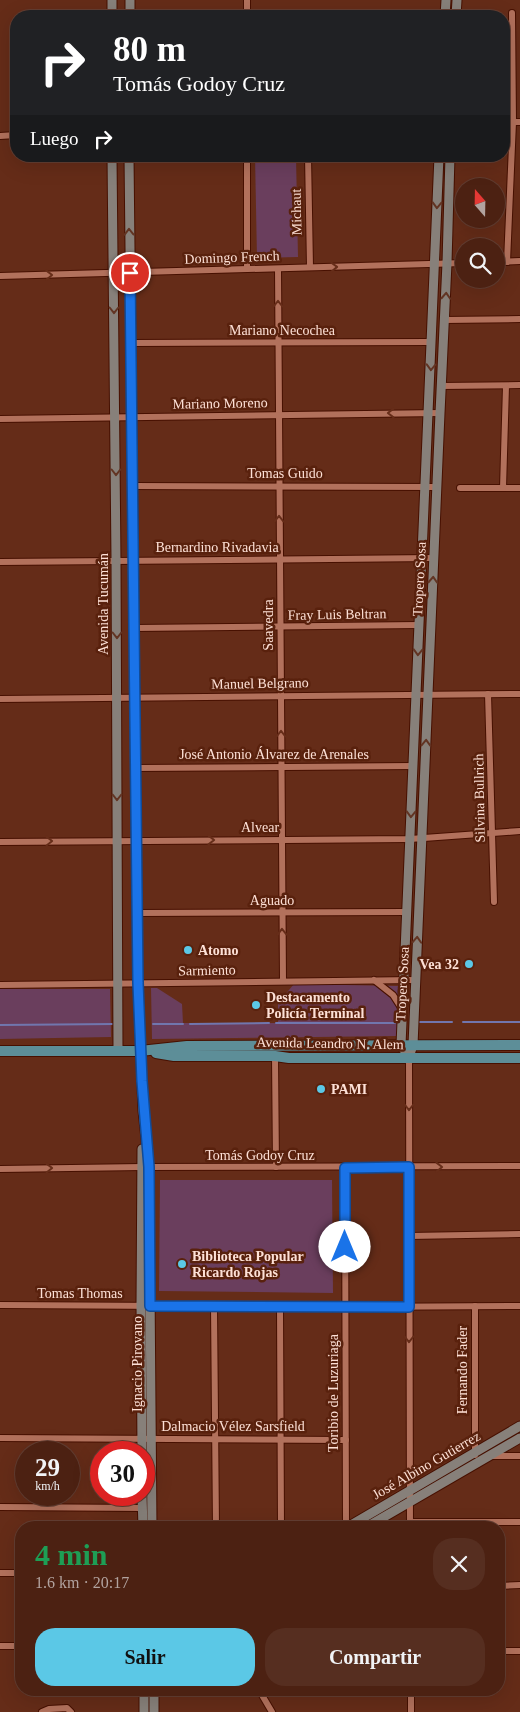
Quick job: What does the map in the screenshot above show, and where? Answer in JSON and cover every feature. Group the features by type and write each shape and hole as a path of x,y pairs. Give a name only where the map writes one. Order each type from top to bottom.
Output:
{"main road":[{"name":"Avenida Leandro N. Alem","path":"0,1051 140,1051 187,1046 520,1045"},
{"name":"Avenida Leandro N. Alem","path":"140,1051 174,1056 520,1058"}],"street":[{"path":"512,12 516,122 507,262 520,261"},
{"name":"Avenida Tucumán","path":"112,162 118,1051"},
{"path":"128,162 140,1051"},
{"path":"247,162 247,269"},
{"name":"Michaut","path":"308,162 310,267"},
{"name":"Tropero Sosa","path":"401,1045 439,162"},
{"name":"Tropero Sosa","path":"408,1058 413,1045 423,838 450,162"},
{"name":"Domingo French","path":"0,276 455,264"},
{"name":"Saavedra","path":"278,269 283,981"},
{"path":"444,320 520,319"},
{"name":"Mariano Necochea","path":"132,344 432,342"},
{"path":"441,386 520,385"},
{"path":"503,488 506,386"},
{"name":"Mariano Moreno","path":"0,418 440,413"},
{"name":"Tomas Guido","path":"133,486 437,487"},
{"path":"460,488 520,488"},
{"name":"Bernardino Rivadavia","path":"0,562 434,558"},
{"name":"Fray Luis Beltran","path":"134,628 420,626"},
{"name":"Silvina Bullrich","path":"488,694 494,902"},
{"name":"Manuel Belgrano","path":"0,699 520,694"},
{"name":"José Antonio Álvarez de Arenales","path":"135,768 413,766"},
{"name":"Alvear","path":"0,842 410,839 520,831"},
{"name":"Aguado","path":"137,913 407,912"},
{"path":"374,980 393,995 403,1010"},
{"name":"Sarmiento","path":"0,985 415,980"},
{"path":"401,1045 408,1058 410,1521"},
{"name":"Ignacio Pirovano","path":"140,1051 145,1167 147,1438 152,1521"},
{"path":"275,1056 276,1167"},
{"name":"Tomás Godoy Cruz","path":"0,1169 520,1166"},
{"name":"Toribio de Luzuriaga","path":"345,1168 346,1521"},
{"path":"409,1236 520,1234"},
{"name":"Tomas Thomas","path":"0,1305 520,1306"},
{"path":"214,1306 216,1521"},
{"name":"Fernando Fader","path":"475,1306 474,1453 479,1462"},
{"path":"280,1307 281,1521"},
{"name":"José Albino Gutierrez","path":"358,1521 520,1426"},
{"name":"Dalmacio Vélez Sarsfield","path":"0,1438 346,1440"},
{"name":"José Albino Gutierrez","path":"377,1521 520,1438"},
{"path":"490,1456 520,1456"},
{"path":"0,1507 142,1508 143,1521"},
{"path":"505,1522 520,1522"},
{"path":"0,1573 15,1573"},
{"path":"505,1586 520,1586"},
{"path":"0,1646 15,1646"},
{"path":"505,1651 520,1651"},
{"path":"263,1696 272,1712"},
{"path":"411,1696 411,1712"},
{"path":"42,1712 49,1709 67,1708 71,1712"}],"shaded area":[{"path":"255,162 296,162 298,257 257,258"},
{"path":"294,984 398,986 397,1036 152,1039 151,988 157,988 182,1004 183,1023 278,1023 278,1003"},
{"path":"0,989 110,989 111,1037 0,1039"},
{"path":"160,1180 332,1180 333,1293 159,1291"}],"waterway":[{"path":"417,1022 452,1022"},
{"path":"463,1022 520,1022"},
{"path":"190,1024 269,1023"},
{"path":"276,1023 395,1023"},
{"path":"0,1025 114,1024"},
{"path":"153,1024 183,1024"}],"place":[{"name":"Atomo","path":"188,950"},
{"name":"Vea 32","path":"469,964"},
{"name":"Destacamento Policía Terminal","path":"256,1005"},
{"name":"PAMI","path":"321,1089"},
{"name":"Biblioteca Popular Ricardo Rojas","path":"182,1264"}],"route":[{"path":"130,273 138,983 140,1051 149,1167 150,1306 409,1307 409,1167 345,1168 345,1247"}]}
